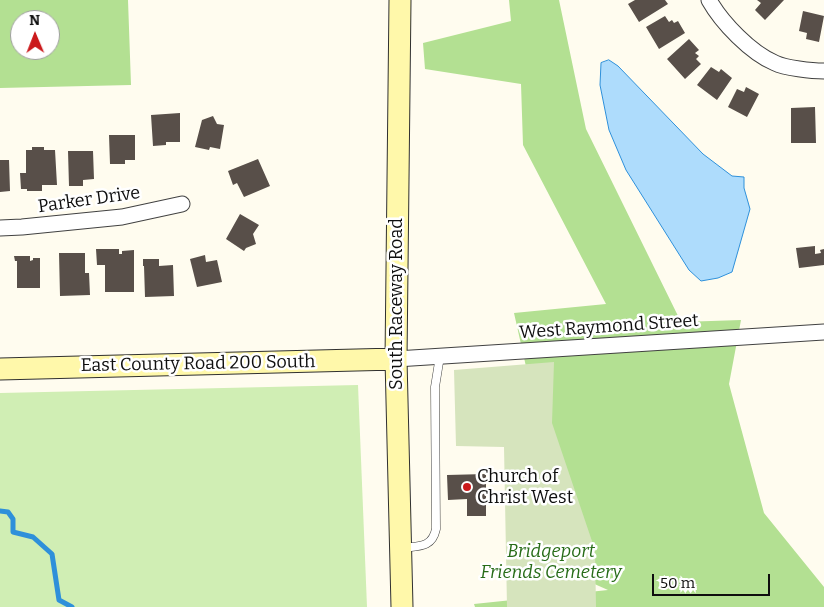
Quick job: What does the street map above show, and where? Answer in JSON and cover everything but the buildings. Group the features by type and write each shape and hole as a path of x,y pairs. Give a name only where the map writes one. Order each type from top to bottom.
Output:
{"main road":[{"name":"South Raceway Road","path":"400,0 396,359 402,607"},
{"name":"East County Road 200 South","path":"0,369 396,359"}],"street":[{"path":"709,0 719,15 751,48 776,64 824,71"},
{"name":"Parker Drive","path":"0,228 122,217 182,204"},
{"name":"West Raymond Street","path":"396,359 824,332"}],"lane":[{"path":"400,549 428,544 434,539 436,529 436,387 440,356"}],"green space":[{"path":"0,0 128,0 131,85 0,88"},
{"path":"509,0 559,0 586,129 681,322 741,320 729,384 764,513 824,587 824,607 475,607 474,604 608,590 556,567 540,429 514,313 606,304 523,145 521,84 425,69 423,43 511,21"},
{"name":"Bridgeport Friends Cemetery","path":"554,362 552,423 595,550 596,607 507,607 504,447 456,446 454,370"},
{"path":"358,385 367,607 0,607 0,393"}],"water":[{"path":"609,60 618,66 703,154 732,176 744,177 744,188 750,209 732,272 718,278 701,281 689,270 626,170 609,130 600,85 601,63"}],"waterway":[{"path":"0,511 8,512 13,519 13,532 33,537 52,554 59,600 72,607"}],"place":[{"name":"Church of Christ West","path":"467,487"}]}
